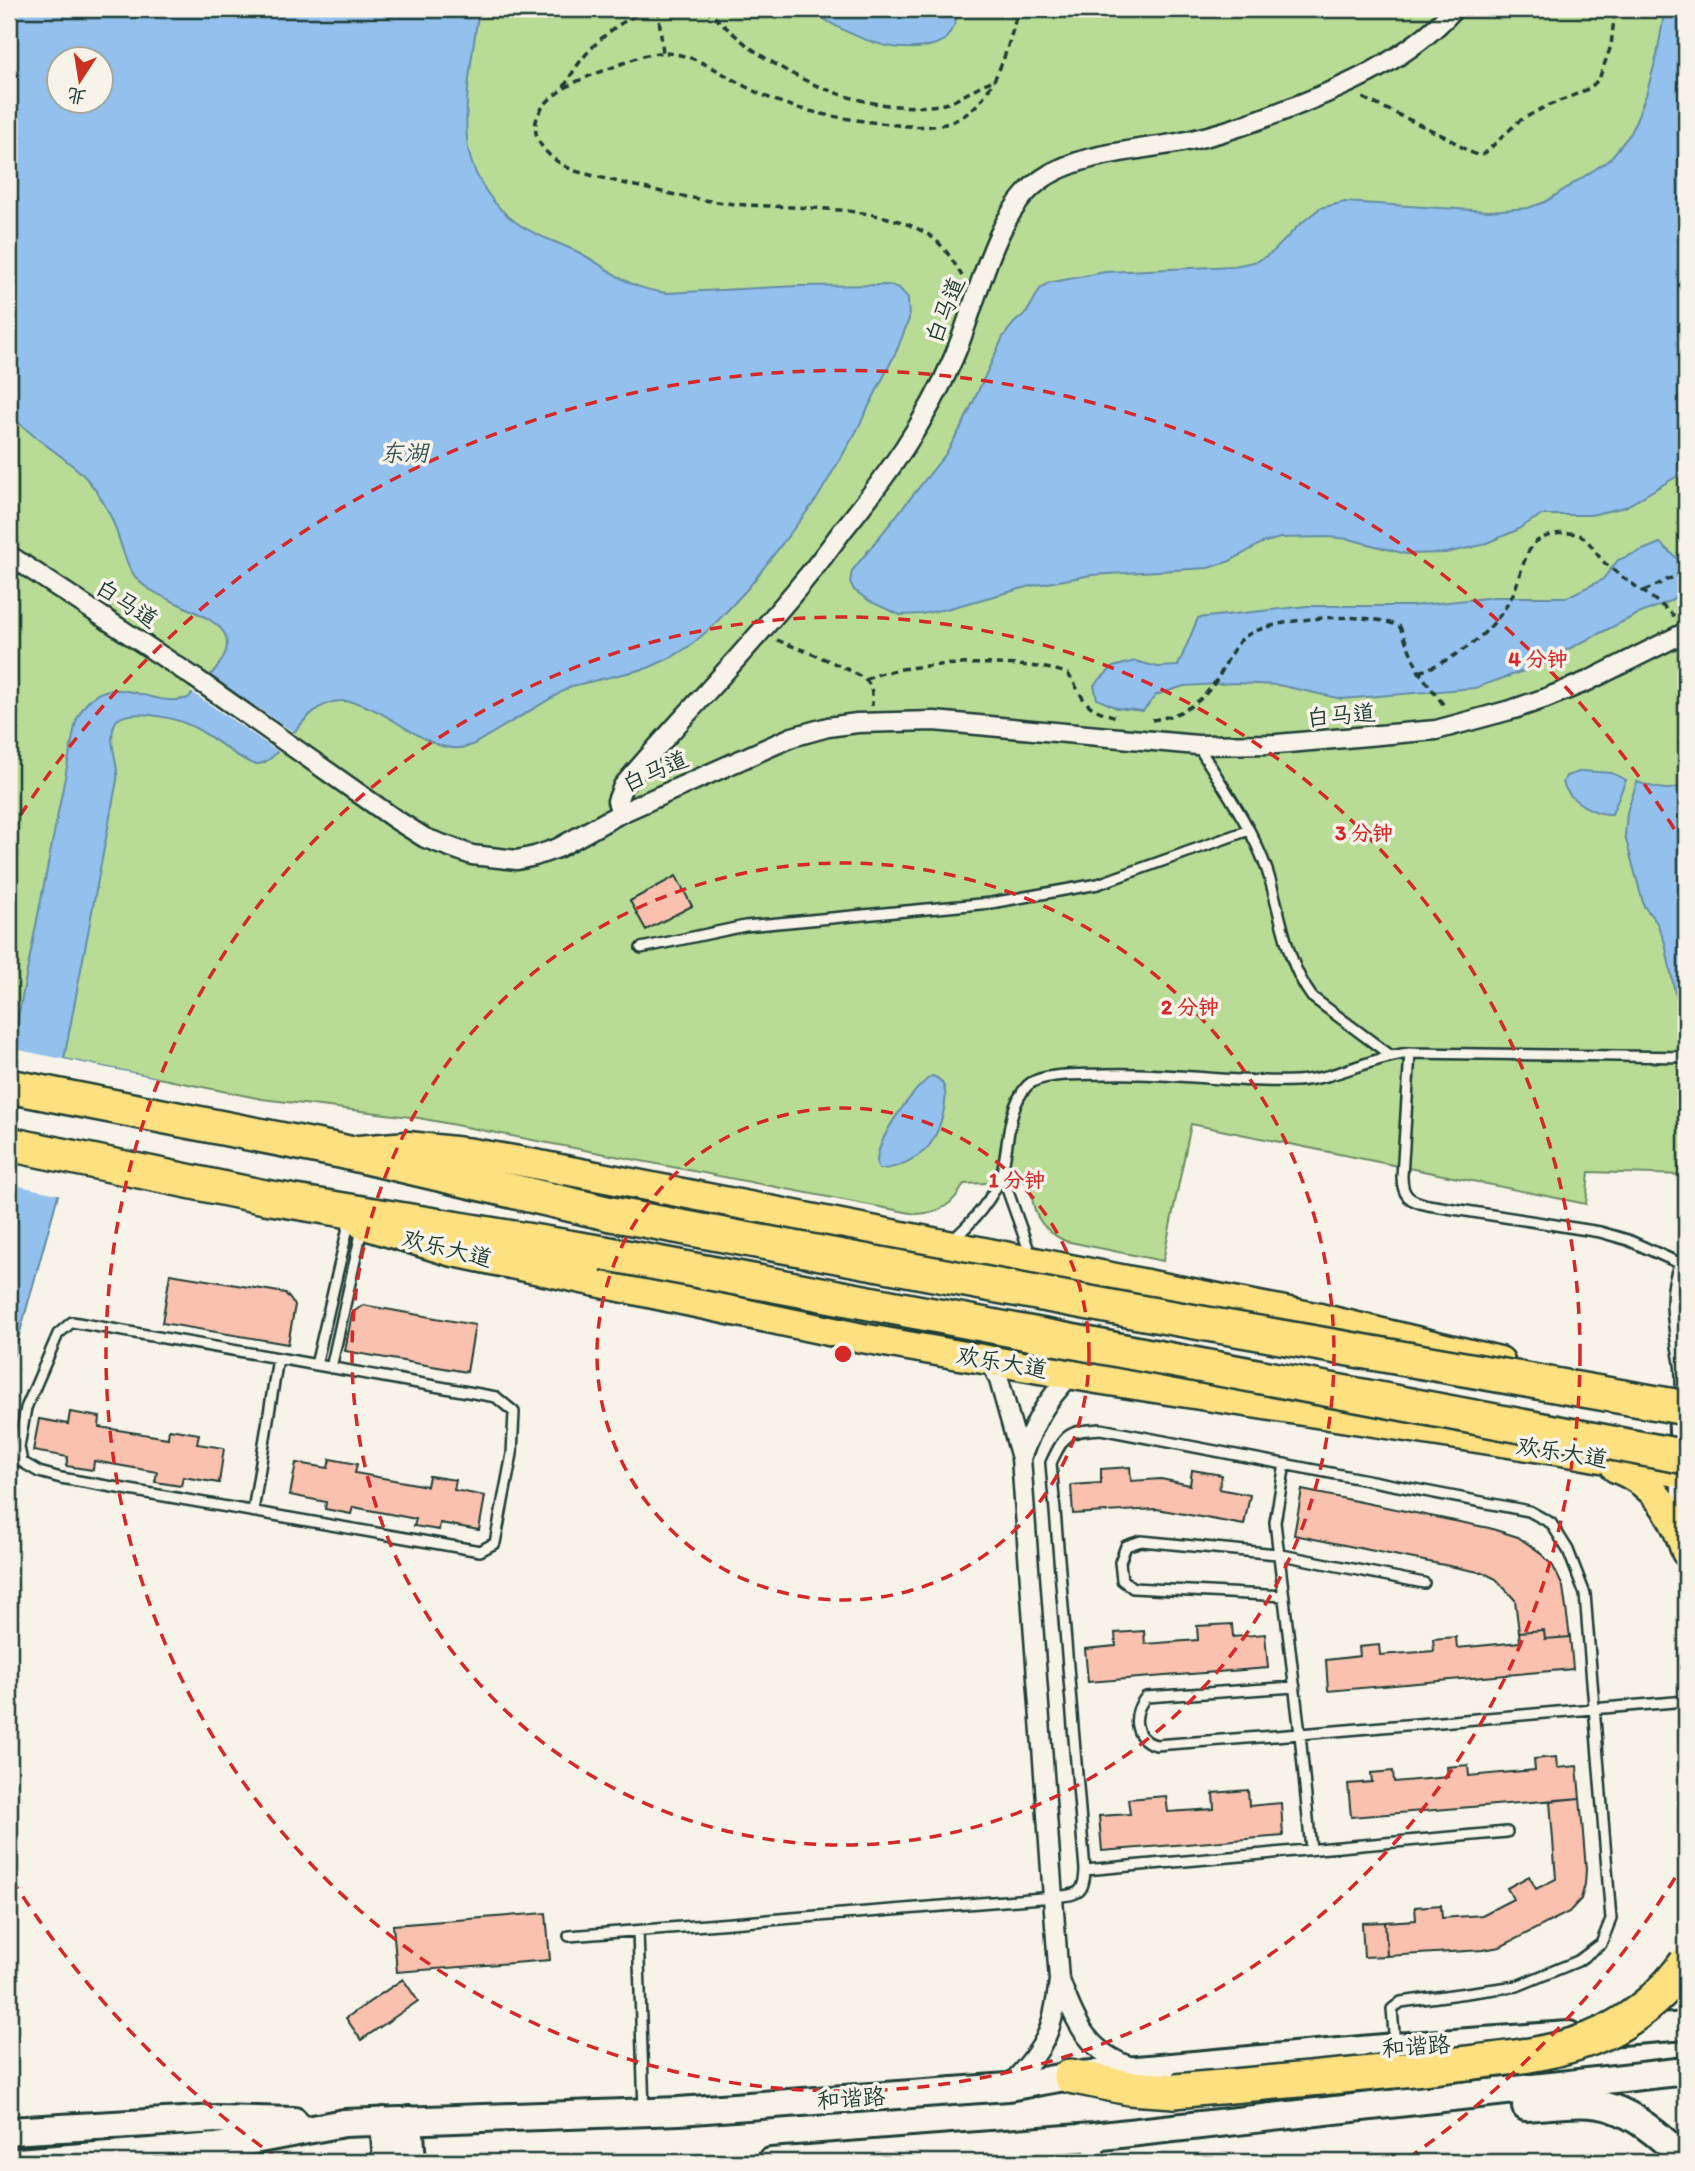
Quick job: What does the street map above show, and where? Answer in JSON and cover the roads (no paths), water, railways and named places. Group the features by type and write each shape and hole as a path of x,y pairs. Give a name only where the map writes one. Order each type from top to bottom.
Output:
{"highway":[{"path":"9,1086 340,1151 611,1214 1119,1308 1685,1406"},
{"name":"欢乐大道","path":"9,1144 265,1197 347,1217 604,1253 1686,1468"},
{"path":"1070,2076 1129,2088 1175,2091 1371,2074 1525,2056 1554,2050 1622,2024 1654,2000 1686,1963"}],"main road":[{"path":"340,1151 408,1146 472,1153 1320,1318 1685,1406 1686,1518"},
{"name":"欢乐大道","path":"347,1217 449,1251 862,1338 1072,1374 1580,1454 1686,1468"},
{"path":"1580,1454 1620,1469 1639,1479 1654,1492 1666,1506 1678,1528 1686,1552"},
{"name":"和谐路","path":"17,2162 217,2147 344,2123 644,2113 1008,2087 1070,2076 1395,2047 1686,2026"},
{"path":"771,2162 1094,2150 1484,2095 1686,2071"},
{"path":"1484,2095 1522,2107 1593,2104 1612,2108 1649,2130 1686,2161"},
{"path":"9,2131 217,2119 344,2123"},
{"path":"387,2162 397,2121"},
{"path":"397,2121 412,2162"}],"street":[{"name":"白马道","path":"621,813 617,801 623,786 760,633 880,486 915,432 953,360 997,239 1024,193 1056,170 1088,159 1193,140 1236,128 1347,84 1376,70 1414,46 1435,30 1454,9"},
{"name":"白马道","path":"9,555 195,678 425,838 472,855 517,860 558,848 621,813 792,737 828,727 872,722 934,721 1197,745 1277,744 1436,730 1514,709 1588,681 1681,625"},
{"path":"990,1360 1005,1399 1021,1458 1059,1980 1055,2014 1044,2044 1033,2061 1008,2087"},
{"path":"1021,1458 1046,1402 1072,1374"},
{"path":"1059,1980 1079,2026 1092,2044 1106,2057 1140,2070"}],"lane":[{"path":"1197,745 1249,830 1266,868 1296,972 1307,990 1312,998 1390,1055"},
{"path":"641,948 745,926 991,903 1098,884 1249,830"},
{"path":"1410,1053 1402,1176 1403,1193 1408,1198 1416,1202 1600,1232 1628,1240 1679,1263"},
{"path":"946,1244 975,1218 1002,1175 1018,1101 1028,1085 1042,1078 1130,1073 1297,1081 1327,1076 1390,1055 1410,1053 1686,1057"},
{"path":"1002,1175 1033,1261"},
{"path":"316,1365 347,1217"},
{"path":"331,1368 347,1217"},
{"path":"1685,1406 1683,1363 1671,1310 1679,1263 1686,1252"},
{"path":"72,1322 316,1365 496,1397 514,1412 512,1454 495,1543 480,1551 61,1478 39,1472 22,1462 19,1447 26,1408 58,1334 72,1322"},
{"path":"253,1511 278,1358"},
{"path":"569,1936 1054,1897 1079,1892 1085,1883 1086,1870 1051,1463 1061,1440 1079,1430 1101,1429 1529,1511 1551,1523 1568,1550 1585,1594 1611,1919 1601,1944 1578,1961 1517,1986 1401,2002 1392,2009 1395,2047"},
{"path":"1285,1464 1275,1522 1277,1554 1295,1688 1311,1850"},
{"path":"1284,1596 1133,1588 1122,1580 1120,1562 1126,1546 1141,1541 1277,1554 1424,1583"},
{"path":"1295,1688 1146,1697 1139,1705 1139,1735 1145,1743 1156,1745 1686,1701"},
{"path":"1086,1870 1507,1832"},
{"path":"638,1931 644,2113"}],"water":[{"name":"东湖","path":"9,9 479,9 467,101 469,153 487,192 501,210 517,223 580,253 630,283 653,291 667,293 797,286 889,285 899,288 908,298 909,319 897,350 856,432 818,497 749,587 713,626 672,657 648,668 572,686 472,745 456,748 441,746 424,739 358,703 341,701 326,704 313,712 271,758 261,763 251,763 243,759 203,732 180,721 140,714 122,717 116,721 112,743 117,780 64,1059 153,1077 58,1195 9,1372 9,1048 12,1048 76,721 87,703 99,693 113,690 173,700 188,698 220,662 227,645 221,629 211,621 158,594 137,579 128,565 110,515 96,490 73,466 9,415"},
{"path":"808,9 960,9 945,40 910,48 892,47 856,36"},
{"path":"1665,9 1686,9 1686,471 1625,507 1591,515 1541,515 1515,531 1482,545 1446,553 1406,554 1349,539 1328,537 1280,538 1262,543 1230,561 1208,568 1092,575 1031,586 921,614 900,615 871,602 854,590 850,582 852,571 945,455 963,424 1003,337 1027,312 1040,289 1048,283 1105,272 1234,266 1258,261 1274,251 1320,208 1345,202 1489,211 1528,208 1545,202 1609,160 1631,133 1646,95 1657,55"},
{"path":"1660,543 1680,561 1686,588 1669,602 1636,615 1529,669 1475,688 1342,699 1278,685 1234,683 1184,686 1156,695 1143,711 1117,708 1097,699 1094,685 1113,667 1135,661 1158,667 1178,666 1198,618 1307,606 1411,606 1495,597 1567,597 1602,580 1618,560"},
{"path":"1582,771 1612,773 1626,780 1612,814 1583,806 1566,790 1563,783 1566,776"},
{"path":"1637,782 1669,789 1686,782 1686,1005 1675,993 1665,943 1657,923 1644,906 1625,836 1627,812"},
{"path":"932,1076 940,1080 944,1087 945,1106 931,1143 908,1162 879,1169 877,1160 880,1148 894,1119 914,1092"}]}
